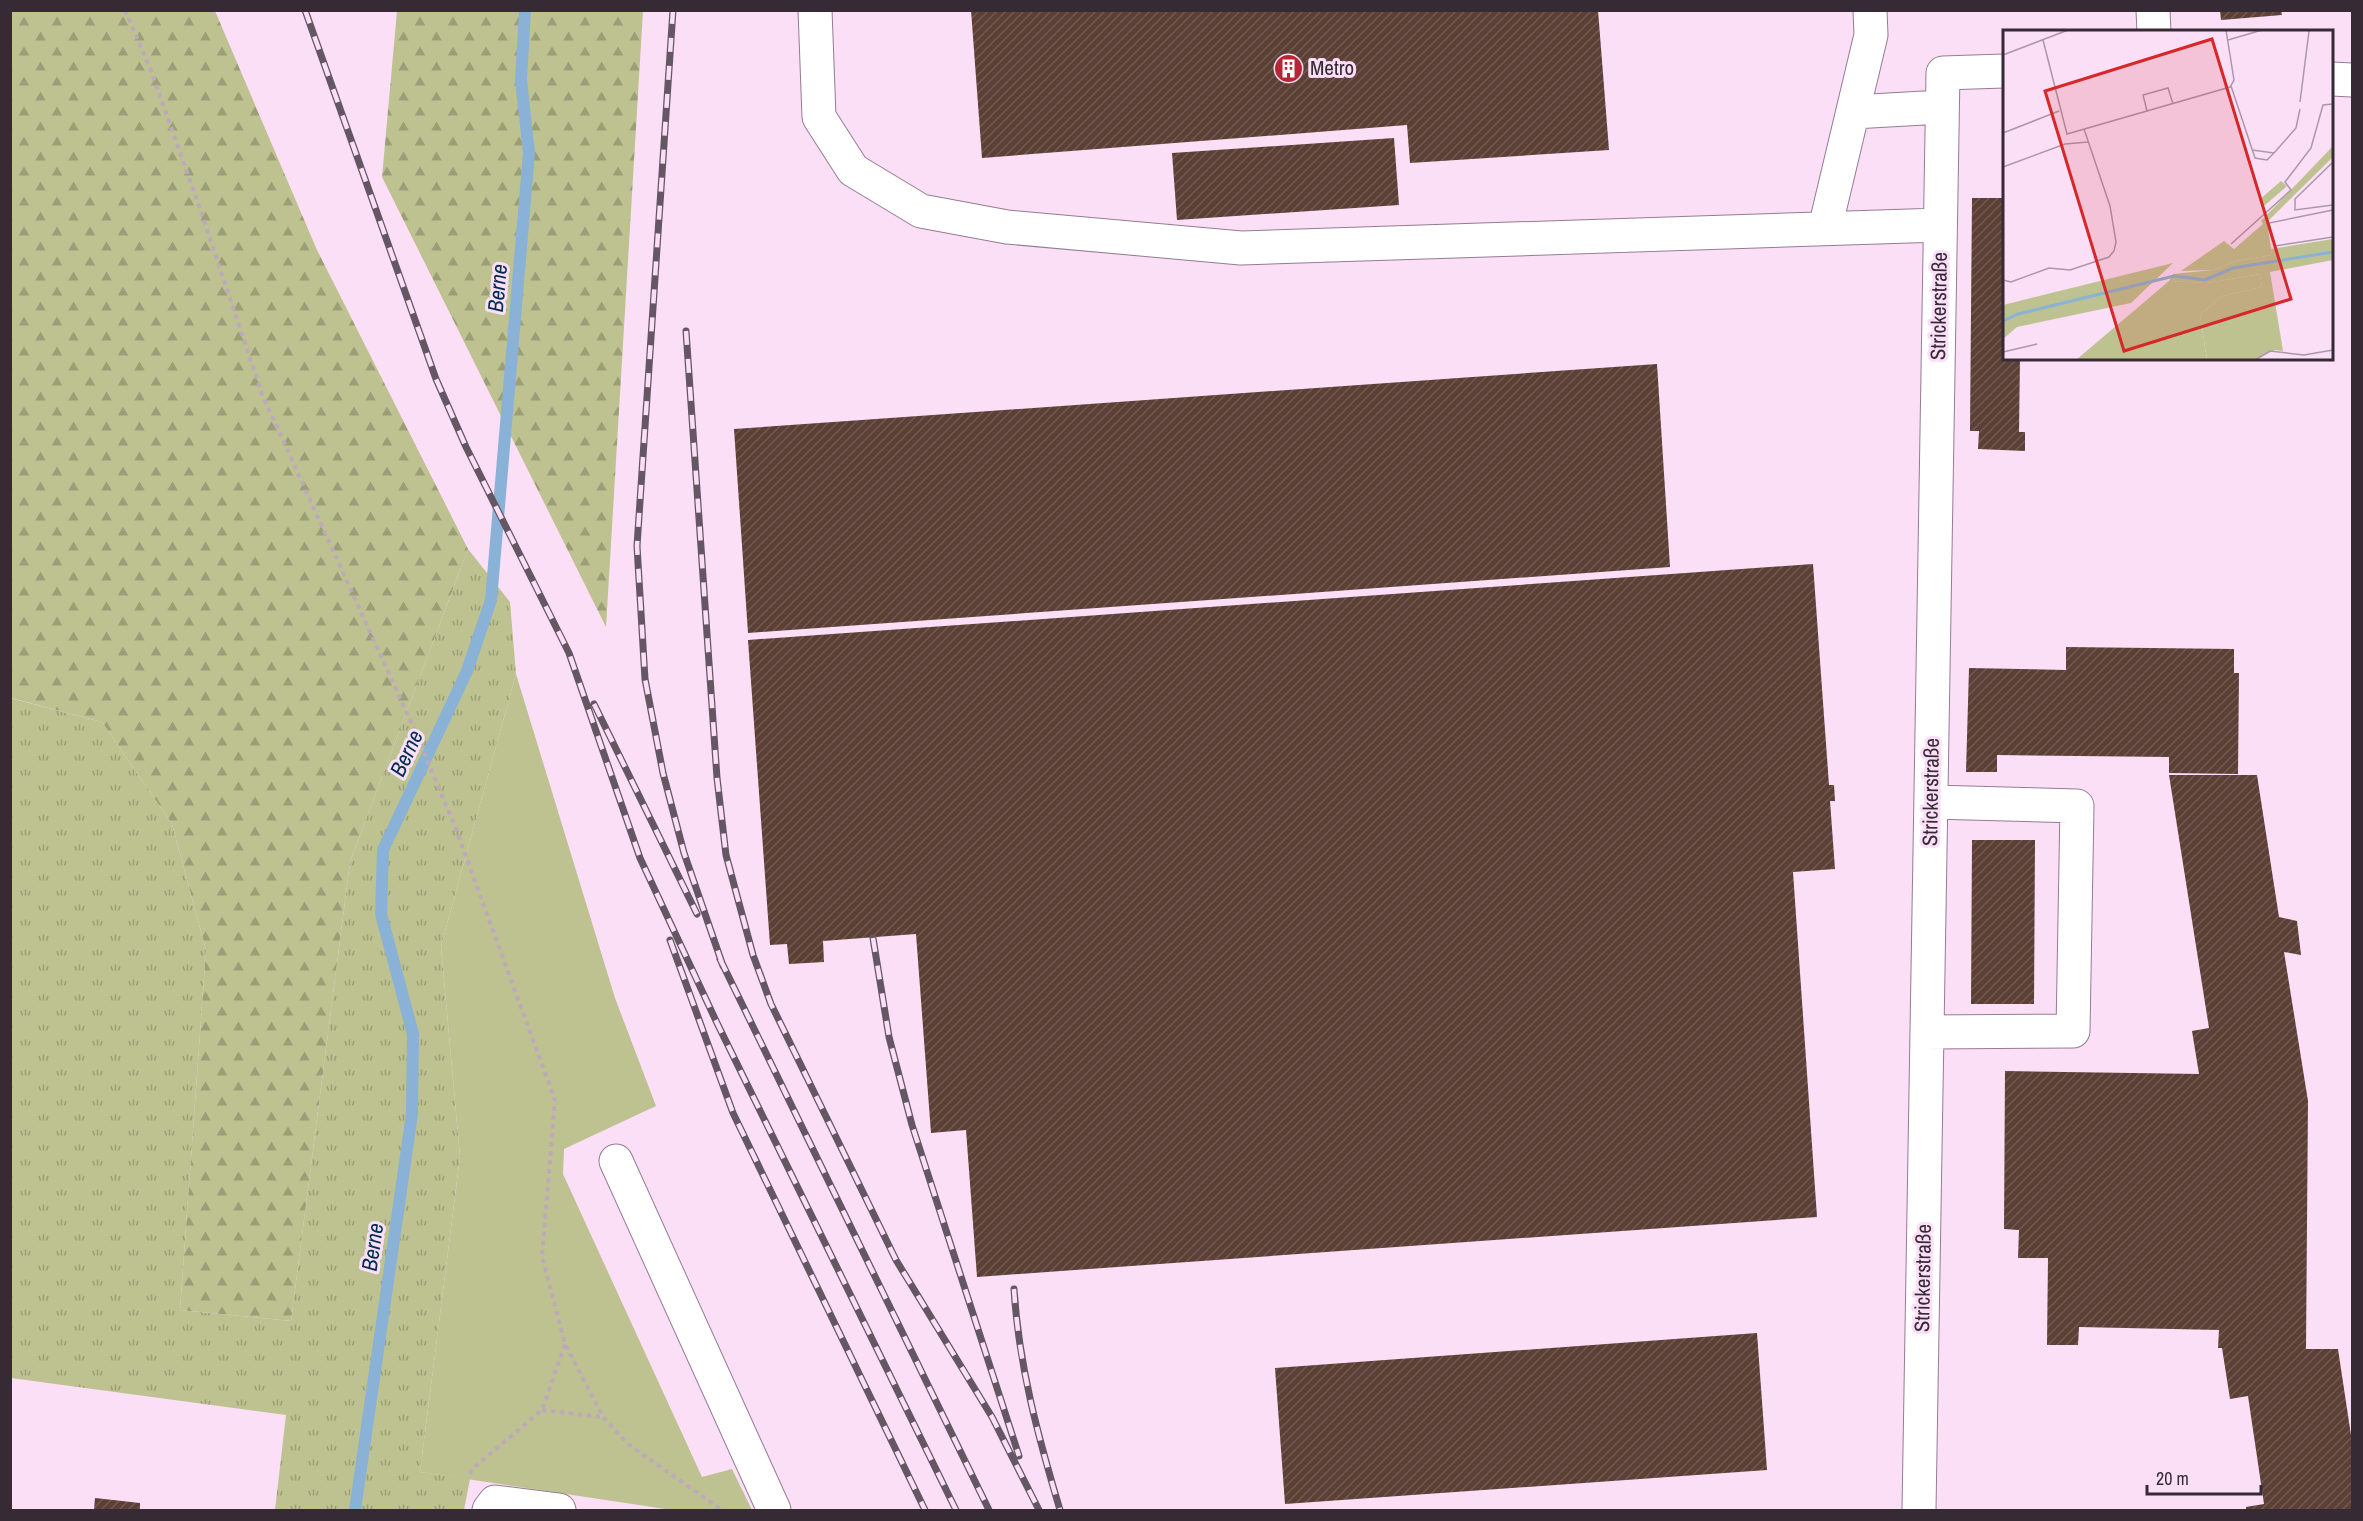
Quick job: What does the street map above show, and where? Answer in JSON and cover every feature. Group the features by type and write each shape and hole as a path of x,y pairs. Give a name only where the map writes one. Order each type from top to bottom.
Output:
{"street":[{"path":"814,10 819,117 853,170 921,211 1007,227 1241,248 1941,225"},
{"path":"1826,228 1871,35 1870,10"},
{"path":"2152,10 2154,30"},
{"name":"Strickerstraße","path":"1919,1510 1943,73 2003,71"},
{"path":"2333,79 2352,80"},
{"path":"1853,112 1942,107"},
{"path":"1927,1032 2073,1031 2077,806 1931,802"},
{"path":"616,1161 774,1510"},
{"path":"489,1510 495,1502 559,1510"}],"path":[{"path":"125,10 150,68 262,394 415,731 454,824 555,1100 542,1256 565,1344 603,1417 628,1444 722,1510"},
{"path":"467,1479 472,1469 542,1410 565,1344"},
{"path":"542,1410 603,1417"}],"green space":[{"path":"10,11 215,11 317,250 468,549 350,862 291,1321 180,1310 206,950 172,824 102,722 11,698"},
{"path":"397,11 643,11 606,627 382,177"},
{"path":"468,549 510,602 516,674 441,946 460,1157 420,1472 470,1479 464,1510 275,1510 286,1415 11,1378 10,698 102,722 172,824 206,950 180,1310 291,1321 350,862"},
{"path":"516,674 615,998 656,1106 564,1149 563,1174 702,1477 732,1469 752,1510 672,1510 420,1472 460,1157 441,946"}],"building":[{"name":"Metro","path":"971,10 1598,10 1609,150 1410,163 1407,125 982,158"},
{"path":"2220,10 2281,10 2282,15 2221,20"},
{"path":"1394,138 1399,205 1177,220 1172,153"},
{"path":"1972,198 2003,198 2003,360 2020,360 2019,432 2025,432 2025,451 1978,449 1979,431 1970,431"},
{"path":"1657,364 1670,567 748,633 734,429"},
{"path":"1813,564 1829,785 1834,785 1835,801 1830,801 1835,869 1793,872 1817,1217 977,1277 966,1130 931,1133 916,934 823,941 824,962 789,964 787,944 770,945 748,640"},
{"path":"2066,647 2234,649 2234,673 2239,673 2238,774 2169,773 2169,757 1997,755 1997,772 1966,772 1969,668 2066,670"},
{"path":"2169,775 2257,775 2279,917 2297,921 2301,955 2284,952 2308,1101 2306,1349 2338,1349 2352,1442 2352,1510 2246,1510 2246,1507 2264,1504 2248,1396 2230,1399 2222,1348 2218,1348 2219,1330 2079,1327 2078,1345 2047,1345 2048,1258 2018,1258 2019,1230 2004,1229 2005,1071 2199,1074 2192,1031 2209,1028"},
{"path":"1972,840 2035,840 2034,1004 1971,1004"},
{"path":"1757,1333 1767,1470 1285,1504 1275,1368"},
{"path":"95,1498 140,1503 140,1510 94,1510"}],"waterway":[{"name":"Berne","path":"355,1510 412,1114 413,1034 381,914 383,850 467,671 491,600 529,153 521,80 525,10"}],"railway":[{"path":"305,10 436,379 466,447 569,653 640,858 717,1023 956,1510"},
{"path":"673,10 637,546 645,679 663,773 684,853 723,966"},
{"path":"686,331 717,778 726,855 753,955 771,1004 896,1260 992,1417 1039,1510"},
{"path":"594,704 697,914"},
{"path":"873,938 889,1037 912,1125 1019,1456"},
{"path":"670,940 733,1113 925,1510"},
{"path":"720,959 989,1510"},
{"path":"1014,1289 1025,1374 1060,1510"}],"place":[{"name":"Metro","path":"1289,68"}]}
